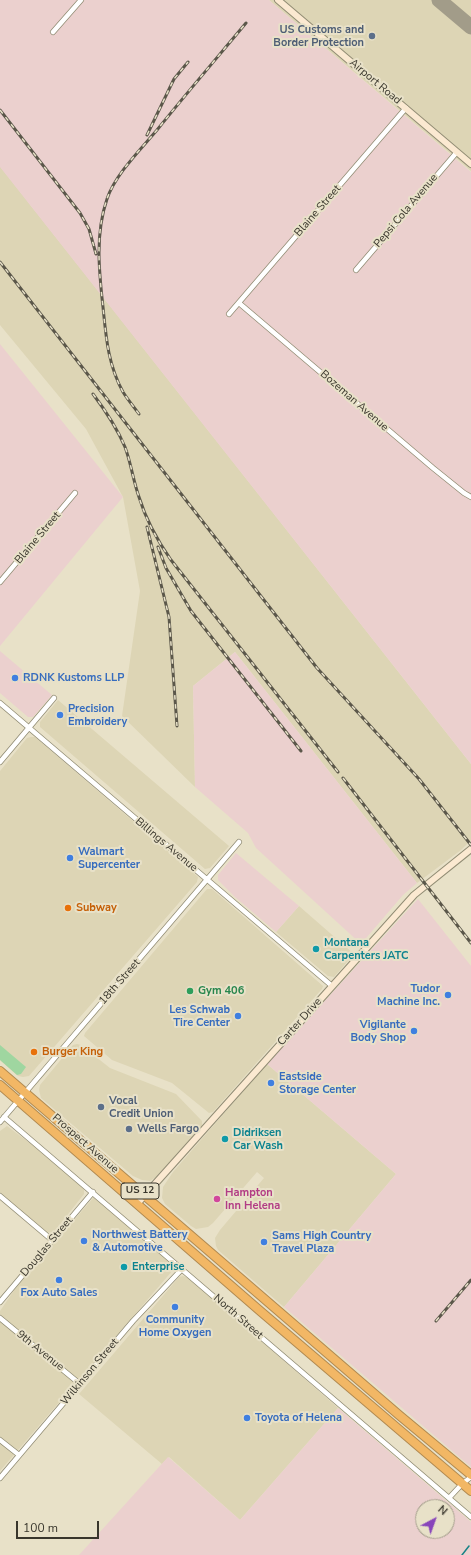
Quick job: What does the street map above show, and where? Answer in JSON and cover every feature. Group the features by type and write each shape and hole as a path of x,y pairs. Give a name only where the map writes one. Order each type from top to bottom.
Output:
{"highway":[{"name":"Prospect Avenue","path":"0,1071 471,1476"},
{"name":"Prospect Avenue","path":"0,1085 462,1484"},
{"name":"US 12","path":"462,1484 471,1491"}],"street":[{"path":"53,32 81,0"},
{"name":"Airport Road","path":"278,0 471,164"},
{"name":"Blaine Street","path":"229,314 406,108"},
{"name":"Pepsi Cola Avenue","path":"356,270 457,152"},
{"name":"Bozeman Avenue","path":"239,303 433,468 471,497"},
{"name":"Blaine Street","path":"0,582 75,493"},
{"path":"0,762 54,698"},
{"name":"Billings Avenue","path":"0,703 332,986"},
{"name":"18th Street","path":"0,1122 238,842"},
{"name":"Carter Drive","path":"136,1204 414,896 471,849"},
{"name":"North Street","path":"4,1117 471,1517"},
{"name":"Douglas Street","path":"0,1302 93,1192"},
{"path":"0,1196 52,1240"},
{"name":"Wilkinson Street","path":"0,1478 80,1384 182,1269"},
{"name":"9th Avenue","path":"0,1318 80,1384"},
{"path":"0,1440 19,1455"},
{"path":"448,1498 471,1476"}],"shaded area":[{"path":"0,0 269,0 471,172 471,764 0,167"},
{"path":"269,0 471,0 471,171"},
{"path":"0,166 471,764 471,840 461,850 417,883 235,652 193,686 195,787 122,716 140,591 123,497 86,429 0,325"},
{"path":"0,344 123,497 0,646"},
{"path":"0,651 52,695 33,717 28,717 0,693"},
{"path":"235,652 417,883 403,895 361,944 256,848 248,833 195,787 193,686"},
{"path":"58,700 229,846 210,868 205,869 40,727 40,722"},
{"path":"35,737 198,877 197,882 29,1076 23,1077 18,1076 0,1060 0,771 27,738"},
{"path":"236,853 299,906 276,932 235,897 218,880 218,875"},
{"path":"207,889 212,889 323,986 322,989 213,1112 209,1113 172,1083 112,1060 84,1036"},
{"path":"418,899 471,966 471,1467 284,1307 396,1174 267,1064"},
{"path":"299,906 354,954 334,977 328,976 276,932"},
{"path":"73,1045 81,1045 110,1068 176,1094 202,1121 202,1126 156,1177 150,1181 142,1180 133,1176 41,1098 39,1090 40,1085"},
{"path":"267,1064 396,1174 284,1307 218,1250 216,1246 215,1238 220,1230 264,1178 257,1172 208,1227 196,1229 191,1226 165,1204 162,1198 163,1187 173,1172"},
{"path":"7,1126 82,1186 84,1190 84,1194 54,1232 45,1233 0,1194 0,1131"},
{"path":"94,1197 169,1261 173,1265 173,1270 0,1471 0,1311 17,1286"},
{"path":"183,1276 189,1278 338,1408 240,1520 169,1457 162,1464 79,1394 179,1277"},
{"path":"338,1408 444,1499 415,1499 415,1539 455,1539 455,1508 471,1522 471,1555 79,1555 168,1457 240,1520"}],"green space":[{"path":"0,1045 26,1067 21,1074 17,1075 0,1060"}],"waterway":[{"path":"462,1555 469,1546"}],"taxiway":[{"path":"439,0 471,27"}],"railway":[{"path":"139,414 123,392 118,382 108,351 99,266 99,239 103,212 111,190 122,172 246,23"},
{"path":"147,135 174,79 188,62"},
{"path":"0,110 80,213 89,229 96,254"},
{"path":"0,262 317,668 419,779 471,845"},
{"path":"93,394 102,406 122,440 145,514 152,530 171,560 338,772"},
{"path":"147,527 169,617 177,726"},
{"path":"158,547 166,568 191,611 301,751"},
{"path":"343,778 471,943"},
{"path":"436,1321 471,1280"}],"place":[{"name":"US Customs and Border Protection","path":"372,36"},
{"name":"RDNK Kustoms LLP","path":"15,678"},
{"name":"Precision Embroidery","path":"60,715"},
{"name":"Walmart Supercenter","path":"70,858"},
{"name":"Subway","path":"68,908"},
{"name":"Montana Carpenters JATC","path":"316,949"},
{"name":"Gym 406","path":"190,991"},
{"name":"Tudor Machine Inc.","path":"448,995"},
{"name":"Les Schwab Tire Center","path":"238,1016"},
{"name":"Vigilante Body Shop","path":"414,1031"},
{"name":"Burger King","path":"34,1052"},
{"name":"Eastside Storage Center","path":"271,1083"},
{"name":"Vocal Credit Union","path":"101,1107"},
{"name":"Wells Fargo","path":"129,1129"},
{"name":"Didriksen Car Wash","path":"225,1139"},
{"name":"Hampton Inn Helena","path":"217,1199"},
{"name":"Northwest Battery & Automotive","path":"84,1241"},
{"name":"Sams High Country Travel Plaza","path":"264,1242"},
{"name":"Enterprise","path":"124,1267"},
{"name":"Fox Auto Sales","path":"59,1280"},
{"name":"Community Home Oxygen","path":"175,1307"},
{"name":"Toyota of Helena","path":"247,1418"}]}
